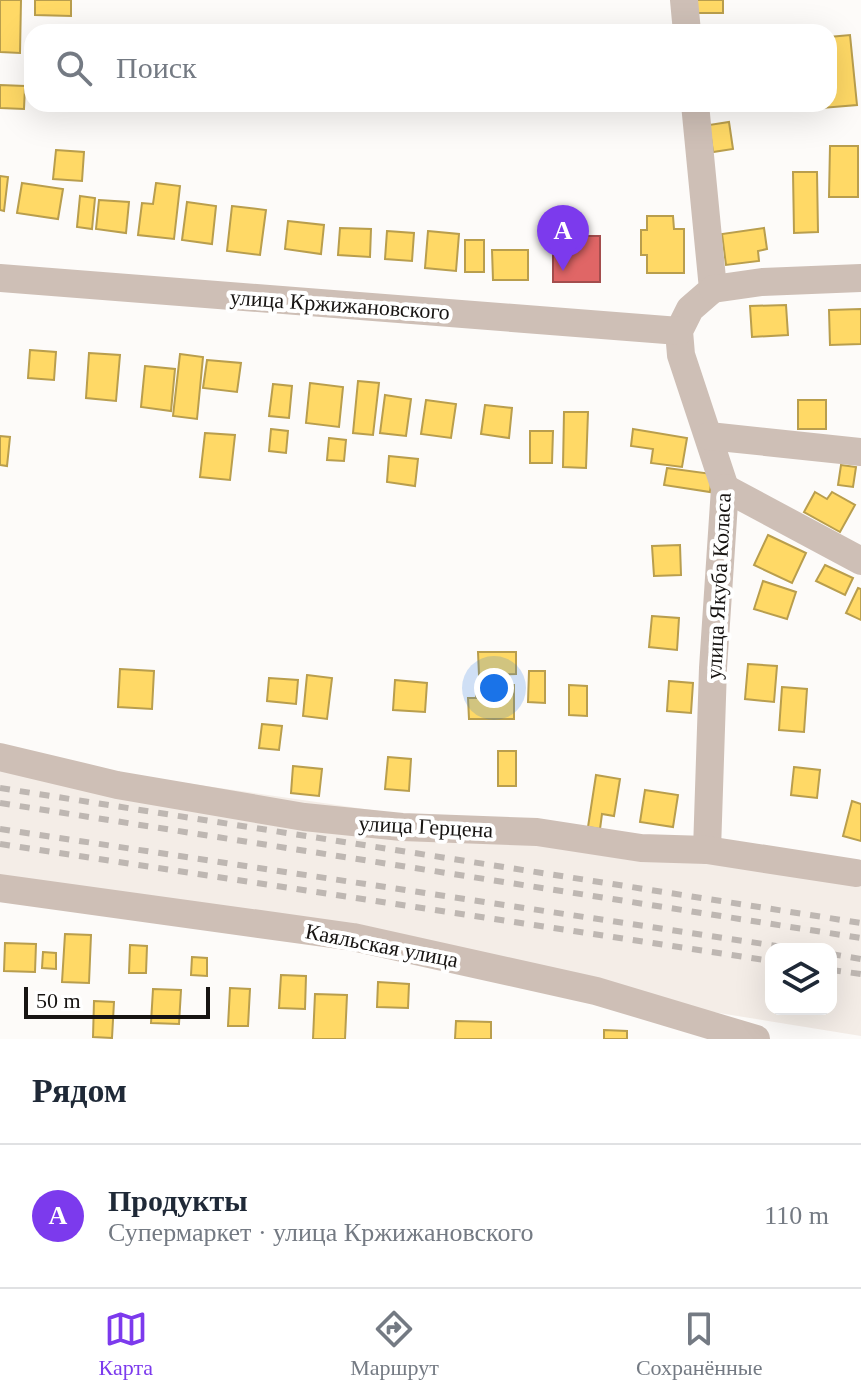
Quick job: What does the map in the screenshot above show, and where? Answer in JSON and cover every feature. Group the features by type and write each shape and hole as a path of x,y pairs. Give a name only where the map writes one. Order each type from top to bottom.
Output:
{"street":[{"path":"684,0 686,24"},
{"path":"696,112 713,289"},
{"name":"улица Кржижановского","path":"0,278 679,331"},
{"path":"679,331 690,309 713,289 762,282 861,278"},
{"name":"улица Якуба Коласа","path":"679,331 681,355 725,488 713,668 707,850"},
{"path":"709,436 861,452"},
{"path":"725,488 861,561"},
{"name":"улица Герцена","path":"0,757 117,785 304,817 402,827 537,832 641,848 707,850 856,873"},
{"name":"Каяльская улица","path":"0,888 353,937 596,991 756,1039"}],"shaded area":[{"path":"0,756 861,881 861,1036 688,1008 0,879"}],"building: Жильё":[{"path":"0,0 21,0 20,53 0,52"},
{"path":"35,0 71,0 71,16 35,15"},
{"path":"697,0 723,0 723,13 697,13"},
{"path":"850,35 857,105 837,107 837,36"},
{"path":"0,85 24,86 24,109 0,108"},
{"path":"729,122 733,149 713,152 709,125"},
{"path":"830,146 858,146 858,197 829,197"},
{"path":"56,150 84,152 82,181 53,179"},
{"path":"793,172 817,172 818,232 794,233"},
{"path":"0,176 8,177 4,211 0,210"},
{"path":"22,183 63,189 58,219 17,213"},
{"path":"156,183 180,186 174,239 138,235 142,203 153,204"},
{"path":"80,196 95,198 92,229 77,227"},
{"path":"99,200 129,202 126,233 96,229"},
{"path":"187,202 216,206 212,244 182,240"},
{"path":"232,206 266,210 260,255 227,251"},
{"path":"647,216 673,216 674,229 684,229 684,273 647,273 647,255 641,255 641,230 647,230"},
{"path":"288,221 324,225 321,254 285,249"},
{"path":"340,228 371,229 370,257 338,255"},
{"path":"764,228 767,249 758,251 759,261 726,265 722,234"},
{"path":"387,231 414,233 412,261 385,259"},
{"path":"428,231 459,234 456,271 425,268"},
{"path":"465,240 484,240 484,272 465,272"},
{"path":"492,250 528,250 528,280 493,280"},
{"path":"786,305 788,335 752,337 750,306"},
{"path":"861,309 861,344 830,345 829,310"},
{"path":"30,350 56,352 54,380 28,378"},
{"path":"89,353 120,355 116,401 86,398"},
{"path":"180,354 203,357 197,419 173,416"},
{"path":"207,360 241,363 237,392 203,388"},
{"path":"145,366 175,369 171,411 141,407"},
{"path":"358,381 379,383 373,435 353,433"},
{"path":"310,383 343,387 339,427 306,423"},
{"path":"273,384 292,386 289,418 269,416"},
{"path":"385,395 411,399 406,436 380,433"},
{"path":"426,400 456,404 451,438 421,434"},
{"path":"798,400 826,400 826,429 798,429"},
{"path":"485,405 512,408 509,438 481,434"},
{"path":"564,412 588,412 586,468 563,467"},
{"path":"271,429 288,431 286,453 269,451"},
{"path":"633,429 687,438 682,467 651,463 653,449 631,446"},
{"path":"530,431 553,431 552,463 530,463"},
{"path":"205,433 235,435 230,480 200,477"},
{"path":"0,436 10,437 7,466 0,465"},
{"path":"329,438 346,440 344,461 327,460"},
{"path":"389,456 418,459 415,486 387,482"},
{"path":"841,465 856,467 853,487 838,485"},
{"path":"667,468 712,474 710,492 664,485"},
{"path":"815,492 827,499 832,492 855,505 840,532 804,512"},
{"path":"768,535 806,553 792,583 754,565"},
{"path":"680,545 681,575 654,576 652,546"},
{"path":"825,565 853,578 845,595 816,581"},
{"path":"763,581 796,592 787,619 754,609"},
{"path":"858,588 861,589 861,620 846,613"},
{"path":"652,616 679,618 677,650 649,647"},
{"path":"478,652 516,652 516,674 479,675"},
{"path":"748,664 777,666 774,702 745,699"},
{"path":"120,669 154,671 152,709 118,707"},
{"path":"529,671 545,671 545,703 528,702"},
{"path":"307,675 332,678 327,719 303,716"},
{"path":"269,678 298,680 296,704 267,701"},
{"path":"395,680 427,683 425,712 393,710"},
{"path":"669,681 693,683 691,713 667,711"},
{"path":"476,685 514,685 514,719 469,719 468,698 476,698"},
{"path":"569,685 587,686 587,716 569,715"},
{"path":"782,687 807,689 804,732 779,730"},
{"path":"262,724 282,726 279,750 259,748"},
{"path":"498,751 516,751 516,786 498,786"},
{"path":"388,757 411,759 409,791 385,789"},
{"path":"293,766 322,769 319,796 291,793"},
{"path":"794,767 820,770 817,798 791,795"},
{"path":"596,775 620,779 614,816 602,814 600,829 588,827"},
{"path":"645,790 678,795 673,827 640,822"},
{"path":"852,801 861,804 861,841 843,836"},
{"path":"65,934 91,935 89,983 62,982"},
{"path":"5,943 36,944 35,972 4,971"},
{"path":"130,945 147,946 146,973 129,973"},
{"path":"43,952 56,953 56,969 42,968"},
{"path":"192,957 207,958 207,976 191,975"},
{"path":"281,975 306,976 305,1009 279,1008"},
{"path":"378,982 409,984 408,1008 377,1007"},
{"path":"230,988 250,989 248,1026 228,1026"},
{"path":"153,989 181,990 179,1024 151,1023"},
{"path":"315,994 347,995 345,1039 313,1039"},
{"path":"94,1001 114,1002 112,1038 93,1037"},
{"path":"456,1021 491,1022 491,1039 455,1039"},
{"path":"604,1030 627,1031 627,1039 604,1039"}],"building: Торговля":[{"path":"553,236 600,236 600,282 553,282"}],"railway":[{"path":"0,788 861,923"},
{"path":"0,803 861,938"},
{"path":"0,829 765,944"},
{"path":"0,844 765,960"},
{"path":"837,955 861,959"},
{"path":"837,971 861,974"}],"place":[{"name":"Продукты","path":"563,271"}]}
